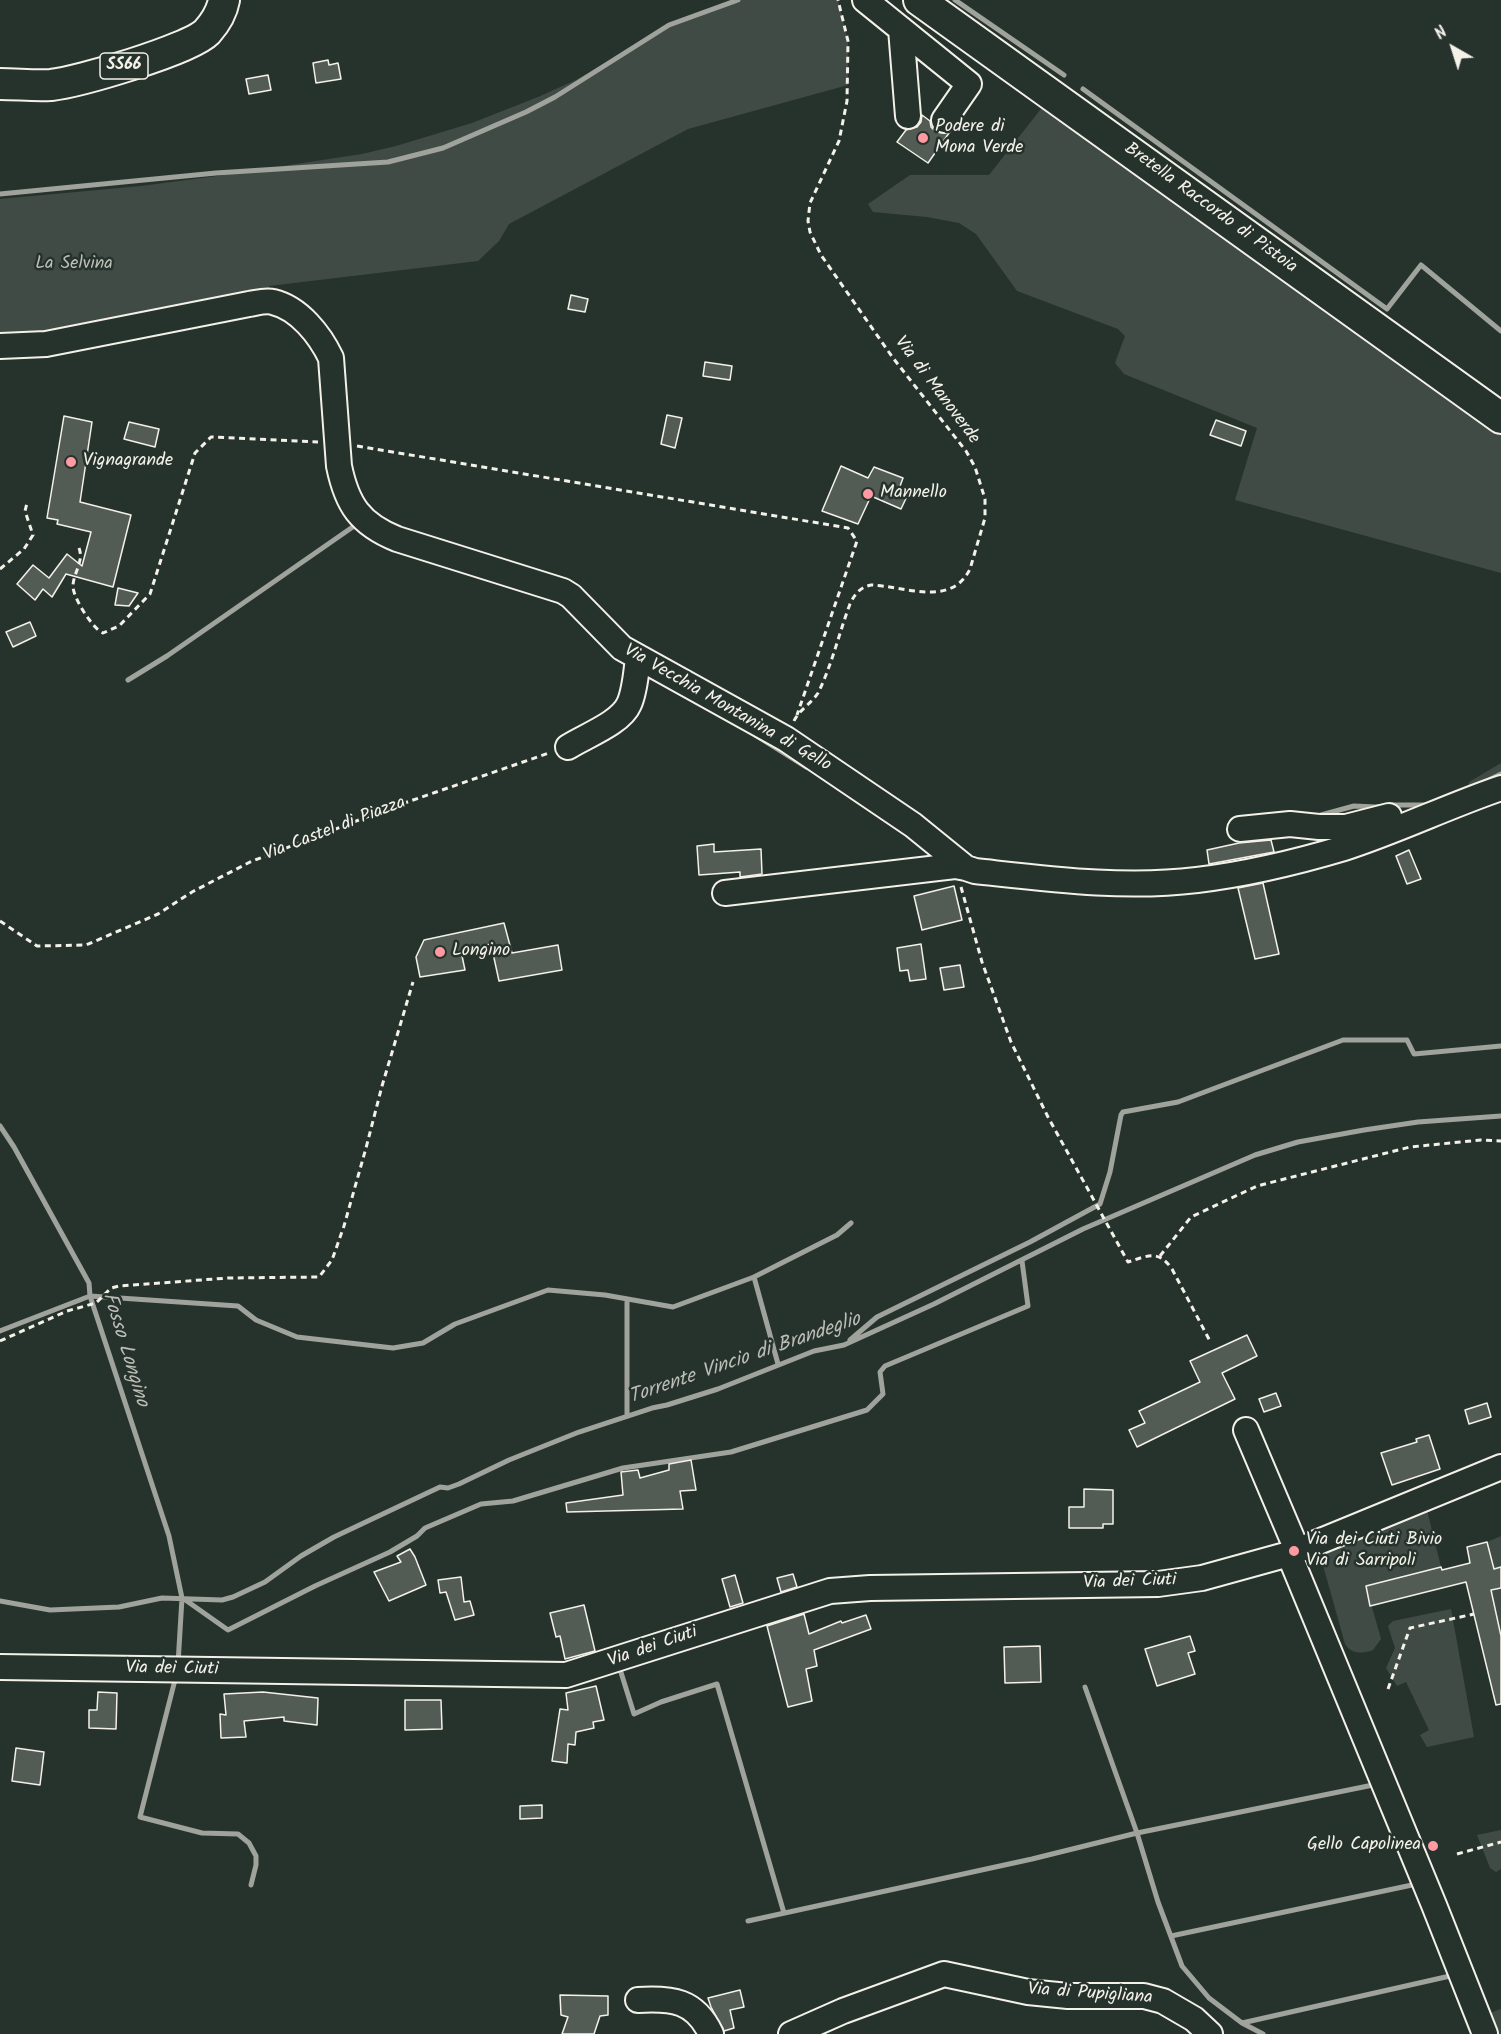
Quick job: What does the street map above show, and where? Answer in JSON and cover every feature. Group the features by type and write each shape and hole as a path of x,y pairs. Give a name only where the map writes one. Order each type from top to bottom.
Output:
{"main road":[{"name":"SS66","path":"0,84 52,85 113,70 179,48 206,33 223,9 224,0"},
{"name":"Bretella Raccordo di Pistoia","path":"919,0 1501,418"}],"street":[{"path":"865,0 969,84 944,120"},
{"path":"901,29 908,116"},
{"name":"Via Vecchia Montanina di Gello","path":"0,346 46,344 232,306 271,301 281,305 301,318 325,345 333,368 336,443 342,483 350,503 363,519 397,539 563,591 579,603 621,648 786,740 913,825 966,868 975,871 1083,883 1197,880 1284,864 1345,847 1501,788"},
{"path":"568,747 618,718 626,710 632,696 638,658"},
{"path":"1240,829 1290,824 1346,827 1402,813 1424,817"},
{"path":"725,893 955,866 966,868"},
{"path":"1246,1430 1485,2034"},
{"name":"Via dei Ciuti","path":"0,1667 566,1675 830,1591 870,1588 1158,1584 1202,1578 1293,1552 1501,1467"},
{"name":"Via di Pupigliana","path":"791,2034 843,2011 944,1974 1028,1992 1068,1996 1144,1996 1163,2001 1194,2019 1210,2034"},
{"path":"638,2000 666,1998 690,2007 700,2015 711,2034"}],"path":[{"name":"Via di Manoverde","path":"786,740 797,715 809,705 820,687 856,593 865,586 871,585 927,592 943,591 956,586 970,569 985,518 982,488 971,459 893,358 821,255 810,232 808,221 810,203 839,141 847,101 848,41 838,0"},
{"path":"79,548 81,556 73,582 73,592 95,628 103,633 110,631 119,626 150,594 195,453 211,437 336,443 848,528 857,541 797,715"},
{"path":"0,569 24,549 33,536 25,511 27,503"},
{"name":"Via Castel di Piazza","path":"0,921 37,946 86,945 158,914 192,892 250,862 390,808 568,747"},
{"path":"966,868 961,883 962,894 982,962 1002,1021 1048,1117 1128,1262 1153,1255 1160,1256 1172,1269 1211,1342"},
{"path":"0,1341 67,1311 96,1303 111,1288 119,1286 228,1278 320,1277 332,1260 344,1226 381,1086 413,982"},
{"path":"1160,1256 1191,1217 1257,1186 1410,1147 1481,1140 1501,1141"},
{"path":"1388,1689 1410,1628 1474,1614"},
{"path":"1457,1854 1501,1842"}],"green space":[{"name":"La Selvina","path":"738,0 838,0 848,41 848,85 688,129 509,224 499,241 478,261 269,286 271,301 0,346 0,199 141,186 217,176 362,154 396,146 472,123 538,97 576,80 669,25"},
{"path":"1044,105 1501,434 1501,573 1235,500 1257,428 1124,374 1115,363 1125,336 1118,329 1017,291 976,234 959,223 927,217 873,212 868,204 910,175 989,175"},
{"path":"1501,763 1501,791 1467,789 1469,782"},
{"path":"1427,1510 1441,1567 1366,1586 1381,1639 1373,1650 1361,1652 1350,1650 1345,1644 1319,1551"},
{"path":"1501,1536 1501,1567 1494,1569 1487,1542"},
{"path":"1501,1588 1501,1636 1491,1590"},
{"path":"1451,1609 1474,1737 1427,1747 1420,1735 1429,1730 1406,1682 1397,1686 1386,1668 1395,1648 1388,1626 1393,1621"},
{"path":"1501,1830 1501,1869 1496,1872 1490,1868 1477,1835"},
{"path":"1501,2009 1501,2034 1493,2034 1487,2014"}],"building":[{"path":"328,60 329,65 338,63 341,79 316,83 313,63"},
{"path":"268,75 271,90 249,94 246,79"},
{"name":"Podere di Mona Verde","path":"922,115 930,121 931,127 936,132 949,133 928,163 897,142 906,130 917,127"},
{"path":"571,295 588,299 585,312 568,309"},
{"path":"705,362 732,366 730,380 703,376"},
{"path":"667,415 682,418 675,448 661,444"},
{"name":"Vignagrande","path":"64,416 92,422 80,502 131,515 113,587 66,574 52,597 43,589 35,600 17,584 33,565 49,578 67,554 82,566 91,532 57,524 58,520 47,518"},
{"path":"1216,420 1246,431 1241,446 1210,435"},
{"path":"129,422 159,429 155,447 124,439"},
{"name":"Mannello","path":"841,466 868,478 874,467 903,478 899,489 909,492 901,509 871,496 858,524 822,511"},
{"path":"118,588 138,593 129,606 115,605"},
{"path":"30,622 36,636 13,647 6,632"},
{"path":"1271,840 1274,852 1209,864 1207,850 1239,843"},
{"path":"714,844 714,852 761,849 762,874 740,877 740,872 699,875 697,846"},
{"path":"1409,850 1421,879 1407,884 1396,856"},
{"path":"1263,883 1279,954 1255,959 1238,888"},
{"path":"954,886 962,920 922,930 914,896"},
{"name":"Longino","path":"504,923 512,953 558,945 562,970 499,981 491,944 461,951 465,970 420,977 416,957 424,940"},
{"path":"921,944 926,979 910,981 908,970 900,971 897,948"},
{"path":"960,965 964,987 944,990 940,968"},
{"path":"1247,1335 1257,1356 1222,1373 1235,1399 1137,1447 1129,1430 1145,1423 1139,1411 1200,1382 1190,1361"},
{"path":"1276,1393 1281,1406 1264,1412 1259,1399"},
{"path":"1487,1403 1491,1417 1469,1424 1465,1410"},
{"path":"1429,1435 1440,1469 1392,1485 1381,1453 1417,1442 1416,1439"},
{"path":"691,1460 696,1490 680,1491 683,1509 567,1512 566,1503 623,1495 621,1472 638,1470 640,1478 669,1470 669,1464"},
{"path":"1084,1489 1113,1490 1113,1524 1103,1524 1103,1528 1069,1528 1069,1507 1084,1507"},
{"path":"1487,1542 1494,1569 1501,1567 1501,1588 1491,1590 1501,1636 1501,1704 1496,1705 1466,1582 1370,1606 1366,1586 1441,1567 1442,1570 1470,1563 1467,1547"},
{"path":"410,1549 426,1585 389,1601 374,1572 401,1562 397,1556"},
{"path":"793,1574 797,1587 781,1592 777,1578"},
{"path":"735,1575 743,1603 730,1607 722,1579"},
{"path":"461,1577 464,1602 470,1601 474,1615 455,1620 446,1592 440,1593 438,1580"},
{"path":"584,1605 595,1651 565,1659 560,1636 556,1637 550,1613"},
{"path":"804,1614 809,1634 841,1621 842,1623 866,1615 871,1629 814,1650 817,1666 806,1669 812,1701 788,1707 767,1626"},
{"path":"1190,1636 1195,1651 1188,1653 1195,1674 1157,1686 1145,1649"},
{"path":"1040,1646 1041,1682 1005,1683 1004,1647"},
{"path":"596,1686 604,1720 593,1722 594,1728 576,1732 575,1745 568,1744 567,1763 552,1761 560,1709 568,1710 566,1693"},
{"path":"98,1692 117,1693 116,1729 89,1728 89,1710 97,1710"},
{"path":"263,1692 318,1698 317,1725 284,1721 284,1717 244,1721 246,1737 221,1738 220,1714 226,1715 224,1694"},
{"path":"405,1700 441,1700 442,1729 405,1730"},
{"path":"16,1748 44,1752 40,1785 12,1781"},
{"path":"542,1805 542,1818 520,1819 520,1806"},
{"path":"740,1990 744,2007 730,2010 734,2028 724,2031 708,1998"},
{"path":"560,1995 608,1996 608,2015 600,2016 594,2034 562,2034 568,2017 561,2015"}],"waterway":[{"path":"0,194 216,173 388,162 443,148 555,97 669,25 738,0"},
{"path":"955,0 1064,75"},
{"path":"1083,89 1387,309 1421,265 1501,331"},
{"path":"128,680 167,656 357,524 360,526"},
{"path":"755,735 806,767"},
{"path":"1485,782 1501,774"},
{"path":"1321,815 1354,806 1426,805"},
{"path":"850,1340 877,1317 1030,1242 1100,1204 1110,1172 1123,1112 1178,1102 1343,1040 1407,1040 1414,1054 1501,1046"},
{"name":"Torrente Vincio di Brandeglio","path":"0,1601 50,1610 119,1607 162,1598 222,1600 233,1597 265,1582 301,1556 334,1537 440,1487 448,1488 459,1484 509,1460 579,1432 718,1389 814,1351 844,1345 934,1304 1083,1229 1255,1155 1298,1142 1364,1130 1418,1122 1501,1116"},
{"name":"Fosso Longino","path":"0,1126 14,1147 89,1283 90,1296 169,1536 182,1598 178,1664"},
{"path":"0,1331 90,1296 238,1306 256,1320 297,1337 393,1348 423,1343 455,1324 548,1290 605,1295 673,1307 754,1277 837,1235 851,1223"},
{"path":"184,1599 228,1630 315,1586 390,1552 417,1536 425,1528 481,1504 513,1501 623,1468 731,1452 867,1410 883,1394 880,1372 885,1366 1028,1306 1022,1261"},
{"path":"754,1277 778,1364"},
{"path":"627,1300 627,1416"},
{"path":"619,1666 634,1714 661,1702 717,1684 784,1913"},
{"path":"176,1676 140,1817 202,1833 238,1834 249,1843 256,1856 251,1885"},
{"path":"1085,1687 1182,1966 1209,1998 1242,2023 1263,2034"},
{"path":"748,1921 1032,1859 1137,1833 1373,1785"},
{"path":"1171,1936 1412,1885"},
{"path":"1242,2023 1450,1976"}],"place":[{"name":"Podere di Mona Verde","path":"923,138"},
{"name":"Vignagrande","path":"71,462"},
{"name":"Mannello","path":"868,494"},
{"name":"Longino","path":"440,952"},
{"name":"Via dei Ciuti Bivio Via di Sarripoli","path":"1294,1551"},
{"name":"Gello Capolinea","path":"1433,1846"}]}
